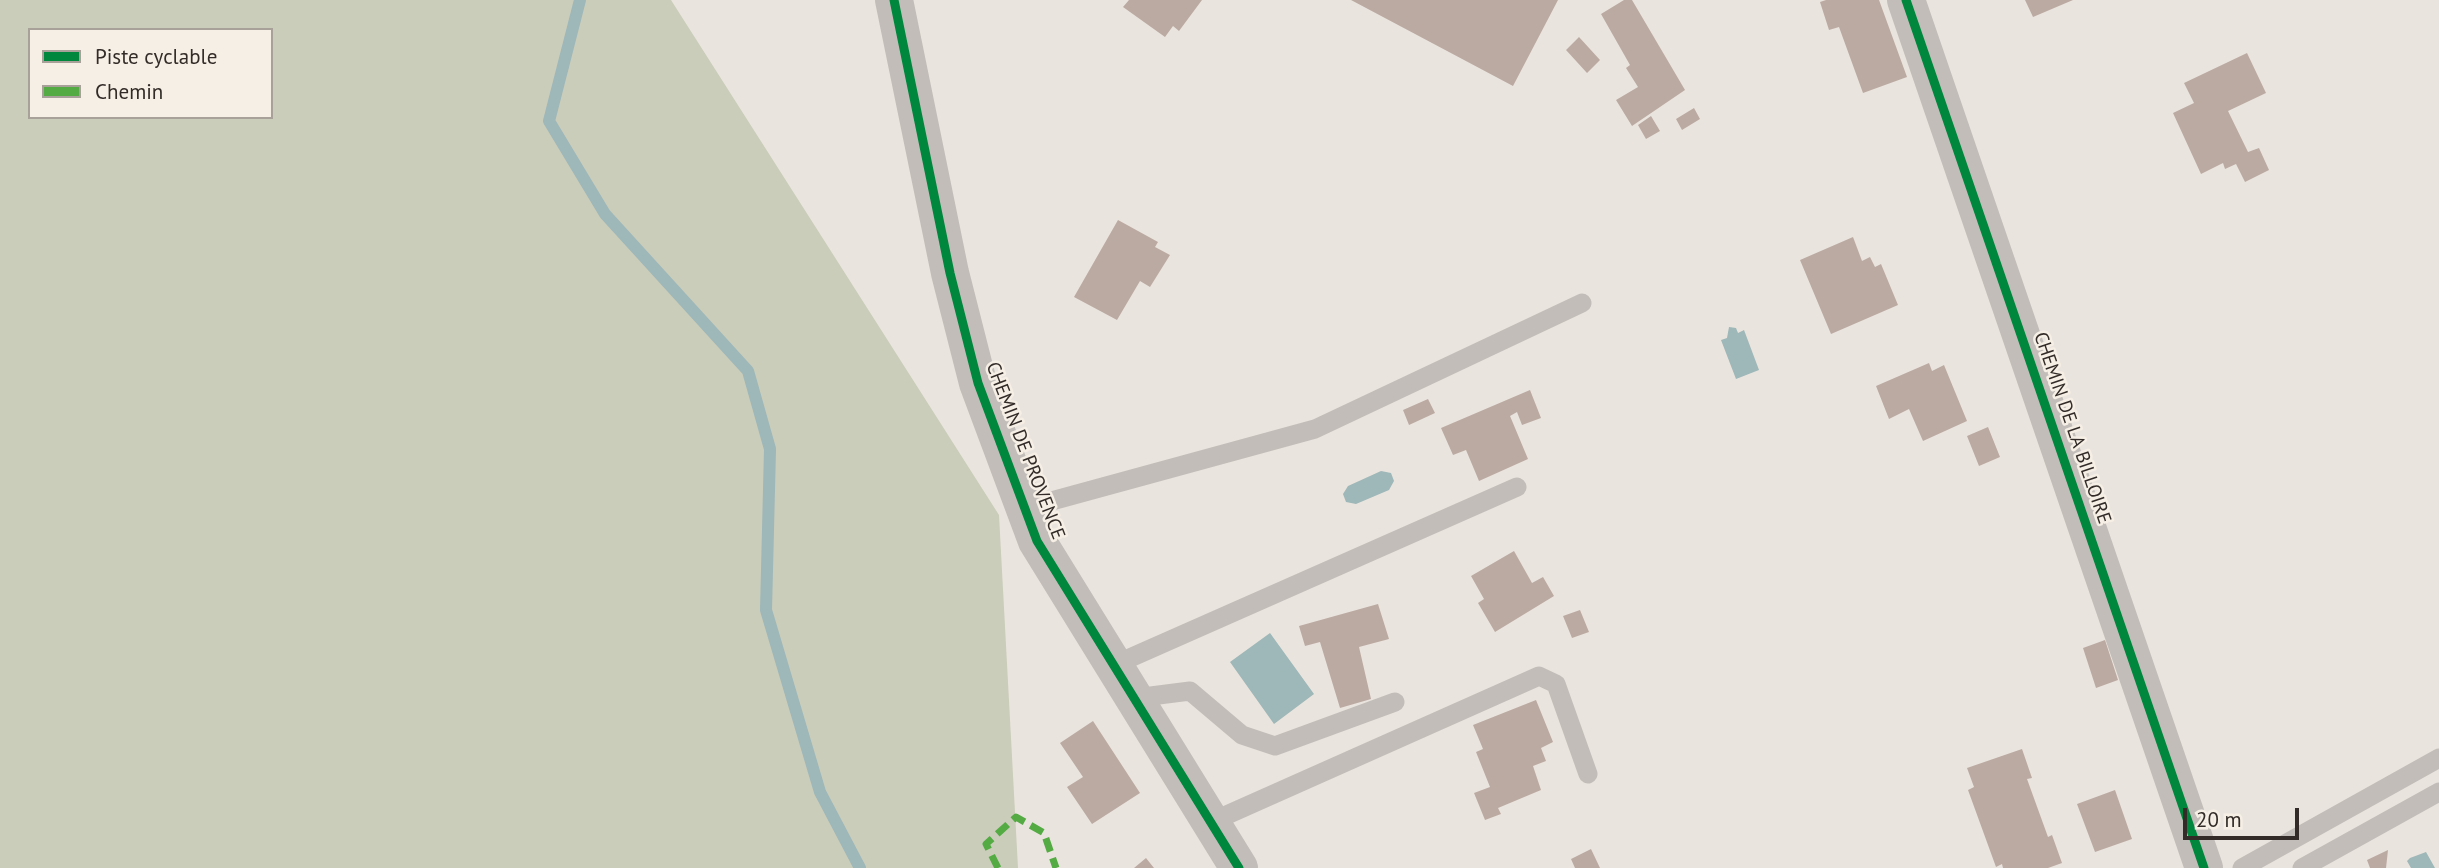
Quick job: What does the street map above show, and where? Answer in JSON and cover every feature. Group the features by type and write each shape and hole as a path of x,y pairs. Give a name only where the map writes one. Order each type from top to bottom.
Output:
{"street":[{"name":"CHEMIN DE PROVENCE","path":"894,0 950,273 978,383 1037,541 1239,868"},
{"name":"CHEMIN DE LA BILLOIRE","path":"1906,0 2204,868"}],"lane":[{"path":"1026,509 1315,429 1582,303"},
{"path":"1114,665 1517,487"},
{"path":"1210,822 1539,676 1556,684 1588,774"},
{"path":"1135,698 1190,691 1242,735 1275,746 1395,702"},
{"path":"2242,868 2439,758"},
{"path":"2302,868 2439,792"}],"green space":[{"path":"0,0 671,0 999,515 1018,868 0,868"}],"water":[{"path":"1729,327 1736,328 1738,333 1744,330 1759,370 1736,379 1721,340 1727,338"},
{"path":"1381,471 1391,473 1394,481 1389,490 1356,504 1346,502 1343,494 1348,486"},
{"path":"1270,633 1314,694 1274,724 1230,662"},
{"path":"2426,852 2435,868 2411,868 2407,861"}],"building":[{"path":"1129,0 1202,0 1179,31 1173,26 1165,37 1123,7"},
{"path":"1351,0 1558,0 1513,86"},
{"path":"1624,0 1632,0 1685,90 1632,126 1616,100 1638,87 1626,68 1630,65 1601,14"},
{"path":"1879,0 1907,77 1863,93 1839,27 1829,30 1820,2"},
{"path":"2025,0 2073,0 2033,17"},
{"path":"1579,37 1600,60 1587,73 1566,50"},
{"path":"2247,53 2266,93 2228,111 2248,152 2259,148 2269,170 2245,182 2236,164 2225,169 2223,163 2201,174 2173,113 2194,103 2184,83"},
{"path":"1694,108 1700,119 1682,130 1676,119"},
{"path":"1651,116 1660,131 1646,139 1638,125"},
{"path":"1118,220 1158,242 1155,247 1170,255 1150,287 1140,281 1117,320 1074,297"},
{"path":"1853,237 1862,261 1870,257 1875,267 1881,264 1898,305 1831,334 1800,260"},
{"path":"1929,363 1932,371 1944,365 1967,421 1923,441 1909,409 1889,419 1876,386"},
{"path":"1530,390 1541,418 1522,425 1517,412 1510,416 1528,459 1479,481 1466,450 1453,455 1441,428"},
{"path":"1428,399 1435,413 1409,425 1403,410"},
{"path":"1988,427 2000,457 1979,466 1967,436"},
{"path":"1514,551 1532,583 1543,577 1554,596 1495,632 1478,603 1484,599 1471,576"},
{"path":"1378,604 1389,639 1359,647 1371,699 1340,708 1320,642 1305,646 1299,626"},
{"path":"1580,610 1589,632 1572,638 1563,616"},
{"path":"2105,640 2118,680 2096,688 2083,648"},
{"path":"1536,700 1553,742 1541,748 1546,761 1533,766 1541,790 1498,808 1501,814 1485,820 1474,793 1490,787 1476,752 1483,749 1473,725"},
{"path":"1093,721 1140,793 1092,824 1067,787 1083,777 1060,743"},
{"path":"2022,749 2032,778 2027,779 2048,837 2052,835 2062,863 2048,868 2003,868 2002,864 1996,867 1968,790 1974,787 1967,768"},
{"path":"2115,790 2132,839 2095,852 2077,804"},
{"path":"1591,849 1600,868 1575,868 1571,859"},
{"path":"2388,850 2386,868 2370,868 2367,860"},
{"path":"1146,858 1154,868 1134,868"}],"waterway":[{"path":"580,0 549,121 605,214 748,371 770,449 766,610 820,792 860,868"}],"marked path":[{"path":"998,868 986,844 1016,817 1044,833 1056,868"}],"cycle path":[{"path":"894,0 950,273 978,383 1037,541 1239,868"},
{"path":"1906,0 2204,868"}]}
